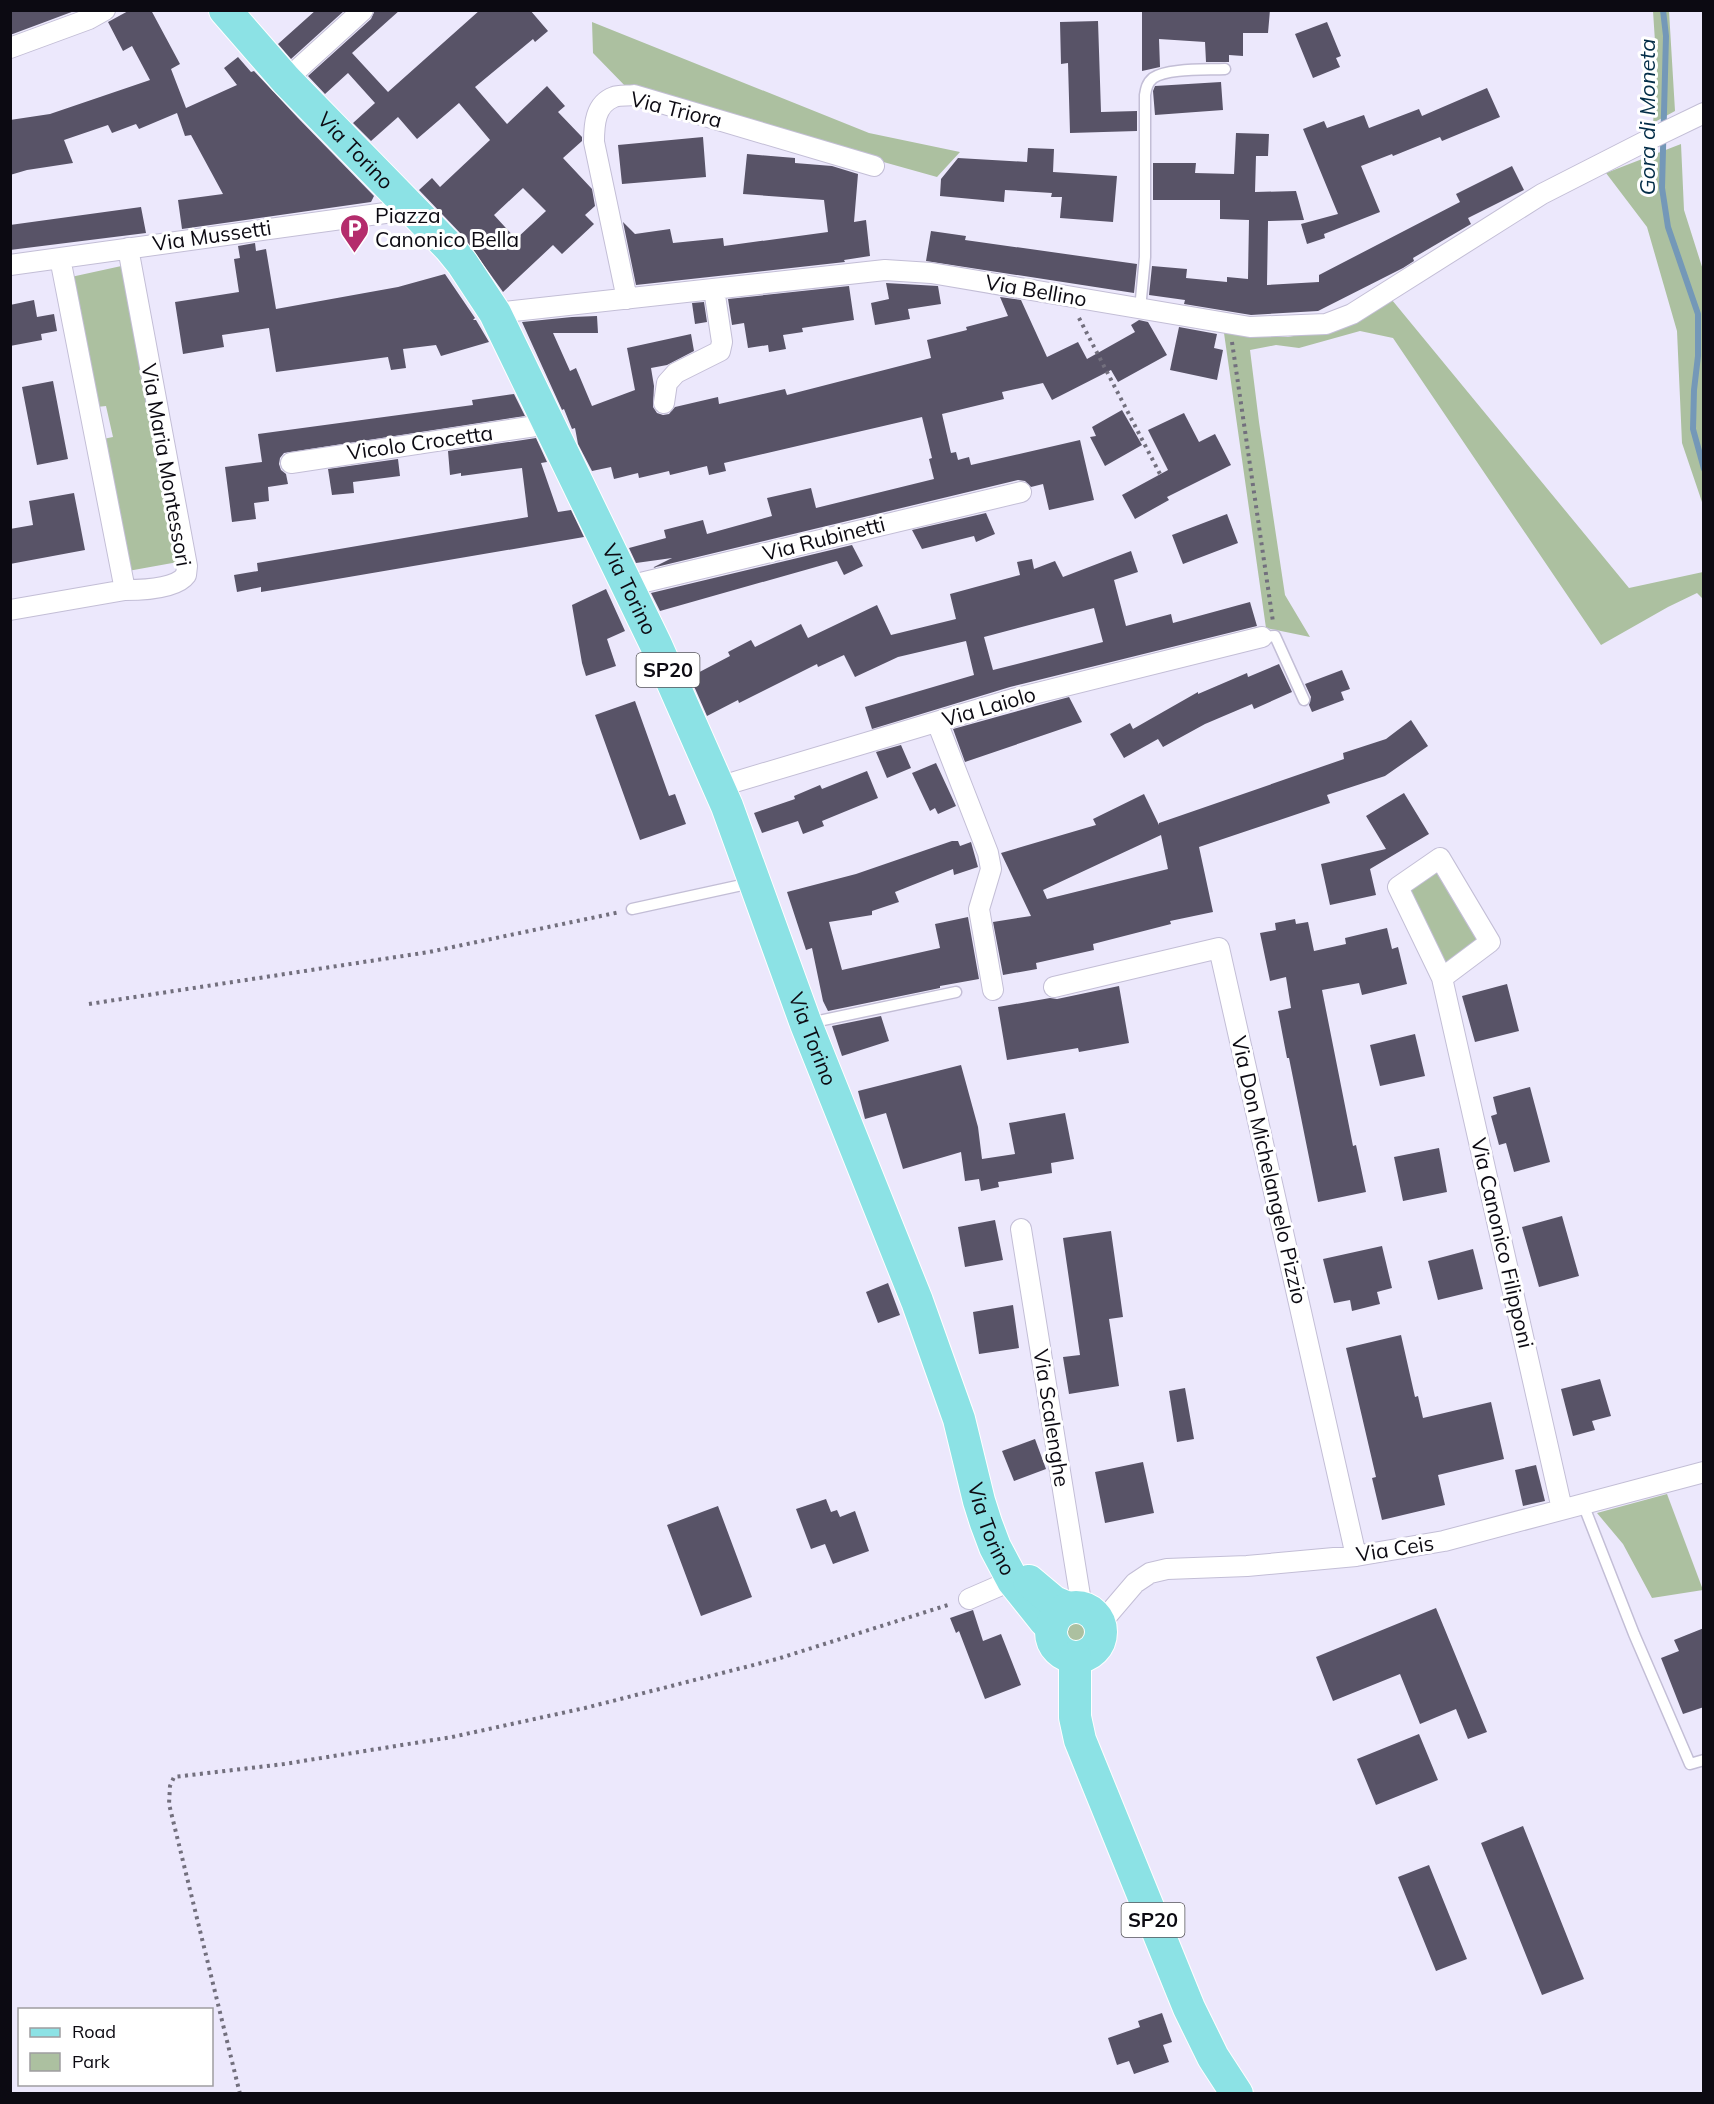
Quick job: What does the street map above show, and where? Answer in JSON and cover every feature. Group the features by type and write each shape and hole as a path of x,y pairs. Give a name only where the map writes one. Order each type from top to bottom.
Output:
{"main road":[{"name":"Via Torino","path":"226,11 286,80 414,209 462,263 495,313 656,645 718,787 806,1024 917,1301 959,1419 979,1501 995,1547 1019,1578 1075,1616"},
{"path":"1075,1616 1100,1640 1096,1647 1083,1656 1075,1657 1060,1651 1052,1638 1075,1616"},
{"name":"SP20","path":"1075,1657 1075,1717 1080,1740 1189,2008 1213,2057 1237,2094"}],"street":[{"path":"10,48 89,19 105,10"},
{"path":"286,80 363,10"},
{"name":"Via Triora","path":"627,299 594,142 594,126 600,108 614,97 634,95 874,166"},
{"name":"Via Bellino","path":"495,313 885,270 931,273 1250,327 1326,324 1352,314 1542,194 1704,113"},
{"name":"Via Mussetti","path":"10,265 414,209"},
{"name":"Via Maria Montessori","path":"10,610 125,590 176,584 186,575 187,570 128,248"},
{"path":"60,258 125,590"},
{"path":"664,403 668,383 676,373 720,351 722,342 714,289"},
{"name":"Vicolo Crocetta","path":"291,463 549,424"},
{"name":"Via Rubinetti","path":"628,586 1021,492"},
{"name":"Via Laiolo","path":"718,787 1013,699 1269,637"},
{"path":"936,722 988,853 991,869 979,909 993,990"},
{"name":"Via Canonico Filipponi","path":"1442,978 1490,942 1440,858 1398,887 1442,978 1562,1509"},
{"name":"Via Don Michelangelo Pizzio","path":"1054,987 1219,948 1356,1556"},
{"name":"Via Scalenghe","path":"1021,1228 1075,1616"},
{"name":"Via Ceis","path":"1075,1616 1150,1573 1167,1569 1247,1566 1356,1556 1444,1541 1704,1472"},
{"path":"969,1599 1019,1578"}],"lane":[{"path":"1140,309 1145,257 1145,95 1147,85 1153,78 1165,73 1225,69"},
{"path":"1269,637 1304,700"},
{"path":"632,909 754,882"},
{"path":"806,1024 956,992"},
{"path":"1584,1504 1634,1634 1690,1764 1704,1760"}],"path":[{"path":"1067,297 1160,474"},
{"path":"1230,323 1257,504 1269,637"},
{"path":"89,1004 429,952 632,909"},
{"path":"240,2094 169,1804 170,1786 174,1777 284,1764 452,1737 585,1708 777,1659 969,1599"}],"green space":[{"path":"1653,11 1669,11 1675,111 1653,123 1657,72"},
{"path":"592,22 869,133 960,152 937,177 630,91 593,53"},
{"path":"1681,144 1684,210 1703,270 1703,505 1682,443 1677,331 1647,227 1606,173"},
{"path":"126,265 178,562 128,571 103,439 113,437 106,406 97,407 71,277"},
{"path":"1392,300 1629,588 1703,572 1703,599 1697,593 1601,645 1393,338 1360,331 1299,348 1276,345 1250,350 1285,595 1310,637 1266,628 1224,333 1288,337 1342,327"},
{"path":"1440,858 1490,942 1442,978 1398,887"},
{"path":"1667,1494 1703,1590 1652,1598 1623,1544 1597,1513"},
{"path":"1076,1619 1086,1623 1090,1633 1086,1643 1076,1647 1066,1643 1062,1633 1066,1623"}],"building":[{"path":"10,10 77,10 10,35"},
{"path":"130,10 151,10 180,64 171,69 186,108 237,85 224,68 238,57 374,196 371,202 182,229 178,200 223,194 191,135 185,136 177,113 139,129 136,124 112,133 108,125 64,140 73,163 10,175 10,120 50,114 150,80 132,46 123,51 108,22"},
{"path":"316,10 345,10 291,59 278,44"},
{"path":"375,10 400,10 352,53 388,92 480,10 530,10 548,31 535,42 533,39 475,87 507,124 547,86 565,106 558,112 582,137 582,141 563,158 592,189 595,206 585,215 594,224 562,254 553,245 503,292 463,236 419,190 432,178 440,187 490,140 459,103 417,139 398,117 371,141 353,123 375,103 348,73 325,94 308,76 371,19","holes":["523,188 546,211 516,239 494,215"]},
{"path":"1142,10 1270,10 1268,33 1243,33 1243,56 1229,55 1229,62 1206,62 1205,42 1159,39 1160,67 1142,71"},
{"path":"1098,21 1101,112 1137,111 1137,131 1070,133 1068,63 1061,64 1060,22"},
{"path":"1327,22 1341,56 1336,58 1340,67 1313,78 1295,34"},
{"path":"1221,82 1223,110 1155,115 1153,91 1155,86"},
{"path":"1487,88 1500,117 1442,141 1440,137 1361,166 1380,212 1324,234 1325,238 1307,244 1301,224 1338,214 1303,129 1324,121 1327,128 1364,115 1369,128 1419,109 1422,116"},
{"path":"1236,133 1269,134 1268,156 1256,156 1255,192 1296,191 1304,220 1268,221 1267,285 1319,282 1319,275 1460,202 1456,194 1512,166 1524,190 1468,218 1471,224 1413,258 1414,261 1403,268 1318,311 1251,315 1184,304 1185,300 1149,295 1152,266 1187,269 1186,278 1227,282 1227,277 1248,279 1249,220 1220,219 1220,200 1153,200 1153,163 1196,163 1195,173 1234,174"},
{"path":"703,137 706,177 622,184 618,145"},
{"path":"1028,148 1054,149 1053,172 1117,176 1113,222 1060,218 1062,197 1051,197 1052,193 1005,190 1004,202 940,196 941,179 958,158 1027,162"},
{"path":"747,154 795,158 795,163 832,166 858,174 854,222 866,220 870,256 844,260 845,262 636,285 623,222 635,234 670,229 673,243 723,238 724,246 828,232 824,200 743,194"},
{"path":"141,207 146,233 10,250 10,225"},
{"path":"931,231 966,236 965,240 1137,264 1134,293 926,261"},
{"path":"255,243 256,251 266,249 276,309 398,287 445,274 489,342 441,356 436,345 403,349 406,368 391,370 388,357 276,372 269,328 222,335 224,347 183,354 175,302 239,292 234,259 240,258 238,246"},
{"path":"886,283 938,286 941,304 908,309 910,319 875,325 871,303 889,299"},
{"path":"849,286 854,320 802,328 803,332 783,335 786,349 769,352 768,345 748,348 744,323 732,325 728,299"},
{"path":"1000,297 1021,300 1047,357 1078,342 1087,359 1135,332 1131,325 1139,320 1148,322 1167,355 1118,382 1111,370 1052,400 1043,383 1002,392 1004,399 942,414 951,453 956,452 958,460 969,457 971,465 1080,440 1094,500 1049,510 1043,484 1031,487 1025,481 1018,480 652,568 672,558 636,563 629,548 666,538 664,530 703,520 707,534 772,516 767,498 811,488 816,508 934,479 929,459 932,458 922,417 724,463 726,471 709,475 707,466 670,475 669,471 639,478 638,473 614,479 611,467 592,471 578,444 575,428 572,429 564,409 562,410 522,322 597,316 598,333 553,333 570,371 576,368 592,406 635,390 627,348 691,334 694,351 667,365 651,368 654,386 653,407 657,413 663,415 669,414 675,407 718,397 719,404 785,389 787,395 931,358 927,340 1008,316"},
{"path":"34,300 37,317 54,314 57,331 41,334 42,340 10,346 10,305"},
{"path":"704,302 707,322 695,324 692,303"},
{"path":"1179,327 1217,334 1214,348 1223,350 1217,380 1170,370"},
{"path":"53,381 68,459 37,465 22,387"},
{"path":"514,394 525,416 284,453 279,464 281,470 286,474 288,484 268,487 269,501 254,503 256,519 232,522 225,467 262,462 258,434 473,405 472,400"},
{"path":"1122,410 1142,445 1105,466 1090,437 1096,436 1092,427"},
{"path":"1184,413 1199,442 1215,434 1231,465 1167,497 1169,500 1135,519 1122,495 1168,470 1148,430"},
{"path":"536,438 547,462 541,463 558,512 571,510 584,537 261,592 261,587 237,592 234,575 258,571 257,563 528,517 522,468 461,476 461,473 450,475 448,451"},
{"path":"398,459 400,476 353,482 354,493 332,495 328,469"},
{"path":"74,493 85,550 10,564 10,529 33,525 29,501"},
{"path":"986,513 995,534 976,542 974,536 922,549 912,530"},
{"path":"1227,514 1238,543 1183,564 1172,535"},
{"path":"852,545 863,566 844,575 837,561 660,611 651,593"},
{"path":"1131,551 1138,572 1114,580 1126,626 1171,614 1173,623 1250,602 1257,626 1010,687 872,729 865,707 974,675 966,641 898,657 855,677 844,655 818,667 817,664 739,703 738,700 707,716 690,677 730,656 728,652 751,640 755,647 801,624 808,638 877,605 891,635 956,619 950,594 1020,575 1017,562 1032,559 1034,569 1055,561 1063,577","holes":["1094,608 1103,642 993,670 984,637"]},
{"path":"606,589 625,631 607,639 616,666 586,676 572,605"},
{"path":"1279,664 1292,692 1254,709 1252,704 1205,724 1163,747 1158,739 1124,758 1110,734 1130,723 1133,729 1198,692 1198,694 1247,673 1248,677"},
{"path":"1342,670 1350,689 1341,692 1344,700 1312,712 1309,705 1311,697 1305,684"},
{"path":"1069,697 1082,722 965,762 953,729"},
{"path":"635,701 669,796 675,794 686,824 640,840 595,715"},
{"path":"1411,720 1428,746 1385,776 1327,795 1330,803 1199,847 1213,912 1170,921 1171,924 1093,944 1094,950 1036,963 1037,969 1003,975 993,922 1031,916 1001,853 1096,825 1093,819 1144,794 1159,825 1159,823 1344,759 1343,753 1386,739","holes":["1161,835 1168,869 1047,899 1043,890"]},
{"path":"901,745 911,768 887,778 876,752"},
{"path":"936,763 956,806 938,814 935,808 930,811 912,773"},
{"path":"867,771 878,798 822,821 824,826 803,834 798,821 762,833 754,813 795,799 794,796 820,785 822,789"},
{"path":"1404,793 1429,834 1370,869 1376,895 1330,905 1321,864 1386,849 1366,816"},
{"path":"952,841 958,841 960,846 971,842 978,867 954,875 953,869 895,892 899,902 872,911 872,915 829,922 842,970 940,948 935,924 968,917 979,979 828,1011 823,1001 812,948 806,950 787,892 856,874"},
{"path":"1295,919 1296,924 1308,922 1314,951 1346,944 1345,938 1387,928 1392,949 1398,947 1407,984 1362,995 1359,983 1322,990 1353,1146 1356,1145 1366,1192 1318,1202 1278,1011 1291,1008 1286,977 1270,981 1260,933 1276,930 1275,923"},
{"path":"1507,984 1519,1031 1475,1042 1462,996"},
{"path":"1119,986 1129,1043 1079,1052 1078,1048 1007,1060 998,1007 1050,998 1057,999"},
{"path":"881,1016 889,1041 842,1056 832,1026"},
{"path":"1415,1034 1425,1076 1380,1086 1370,1045"},
{"path":"961,1065 978,1127 982,1159 1015,1154 1009,1123 1065,1113 1074,1159 1051,1163 1052,1173 998,1182 999,1187 981,1191 979,1179 965,1181 961,1152 903,1169 886,1113 865,1119 858,1091"},
{"path":"1530,1087 1550,1162 1514,1172 1506,1143 1499,1145 1491,1116 1497,1114 1493,1097"},
{"path":"1439,1148 1447,1192 1403,1201 1394,1157"},
{"path":"1562,1216 1579,1276 1539,1287 1522,1227"},
{"path":"995,1220 1003,1260 965,1267 958,1227"},
{"path":"1111,1231 1123,1317 1109,1319 1119,1386 1069,1394 1063,1357 1080,1355 1063,1238"},
{"path":"1382,1246 1392,1288 1377,1292 1380,1304 1352,1311 1350,1300 1334,1303 1323,1259"},
{"path":"1473,1249 1483,1289 1438,1300 1428,1261"},
{"path":"888,1283 900,1315 878,1323 866,1292"},
{"path":"1013,1305 1019,1348 979,1354 973,1312"},
{"path":"1401,1335 1415,1397 1418,1396 1423,1418 1491,1402 1504,1459 1438,1475 1445,1505 1382,1520 1372,1478 1376,1477 1346,1348"},
{"path":"1600,1379 1611,1416 1592,1421 1595,1430 1573,1436 1561,1389"},
{"path":"1185,1388 1194,1439 1177,1442 1169,1391"},
{"path":"1035,1439 1046,1469 1014,1481 1002,1451"},
{"path":"1143,1462 1154,1513 1105,1523 1095,1472"},
{"path":"1536,1465 1545,1501 1523,1506 1515,1470"},
{"path":"826,1499 831,1512 837,1510 840,1517 855,1511 869,1551 833,1564 825,1544 811,1549 796,1509"},
{"path":"718,1506 752,1597 701,1616 667,1525"},
{"path":"1436,1608 1487,1732 1468,1739 1456,1709 1420,1724 1400,1674 1333,1701 1316,1657"},
{"path":"973,1610 983,1641 1001,1634 1021,1685 985,1699 959,1631 956,1633 950,1618"},
{"path":"1704,1628 1704,1707 1683,1714 1661,1658 1679,1651 1674,1640"},
{"path":"1419,1734 1438,1780 1376,1805 1357,1759"},
{"path":"1523,1826 1584,1979 1542,1995 1481,1843"},
{"path":"1429,1865 1467,1959 1436,1971 1398,1877"},
{"path":"1162,2013 1172,2042 1163,2045 1169,2062 1134,2074 1129,2061 1117,2065 1108,2038 1140,2027 1138,2021"}],"waterway":[{"name":"Gora di Moneta","path":"1663,10 1666,36 1662,188 1668,227 1698,314 1698,356 1693,429 1704,469"}],"place":[{"name":"Piazza Canonico Bella","path":"354,254"}]}
